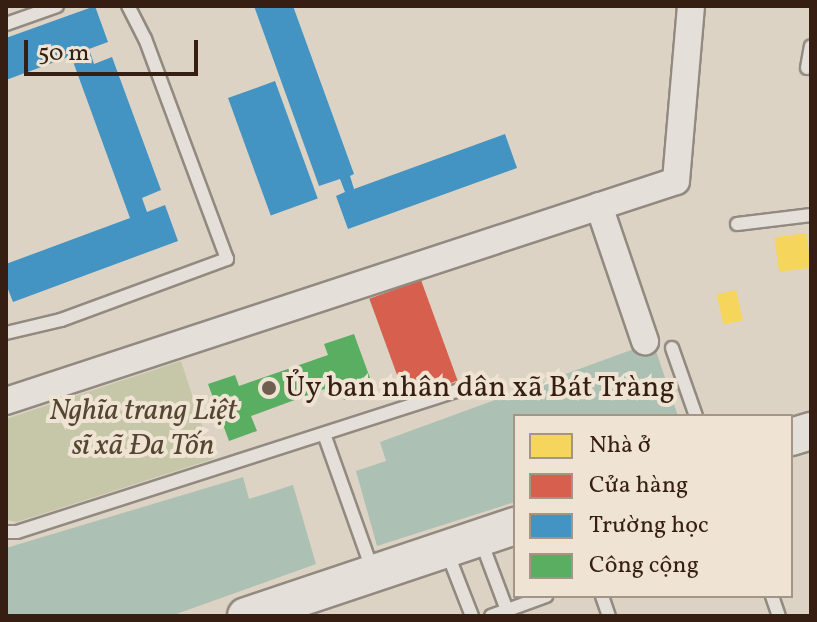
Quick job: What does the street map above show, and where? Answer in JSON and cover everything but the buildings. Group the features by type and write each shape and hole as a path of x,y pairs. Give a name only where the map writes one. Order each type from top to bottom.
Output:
{"street":[{"path":"6,401 676,181 691,6"},
{"path":"599,206 645,341"},
{"path":"246,616 513,527"}],"lane":[{"path":"6,24 57,6"},
{"path":"6,333 61,320 227,259 145,39 128,6"},
{"path":"807,68 811,46"},
{"path":"737,224 811,215"},
{"path":"672,348 695,414"},
{"path":"6,532 17,532 473,386"},
{"path":"324,434 373,572"},
{"path":"479,538 507,610"},
{"path":"445,549 472,616"},
{"path":"491,616 540,598"}],"green space":[{"name":"Nghĩa trang Liệt sĩ xã Đa Tốn","path":"181,361 213,459 17,522 6,520 6,419"}],"shaded area":[{"path":"653,342 677,414 513,414 513,503 377,546 356,471 386,461 380,442"},
{"path":"243,477 249,499 293,485 316,564 171,616 6,616 6,548"}],"place":[{"name":"Ủy ban nhân dân xã Bát Tràng","path":"269,388"}]}
